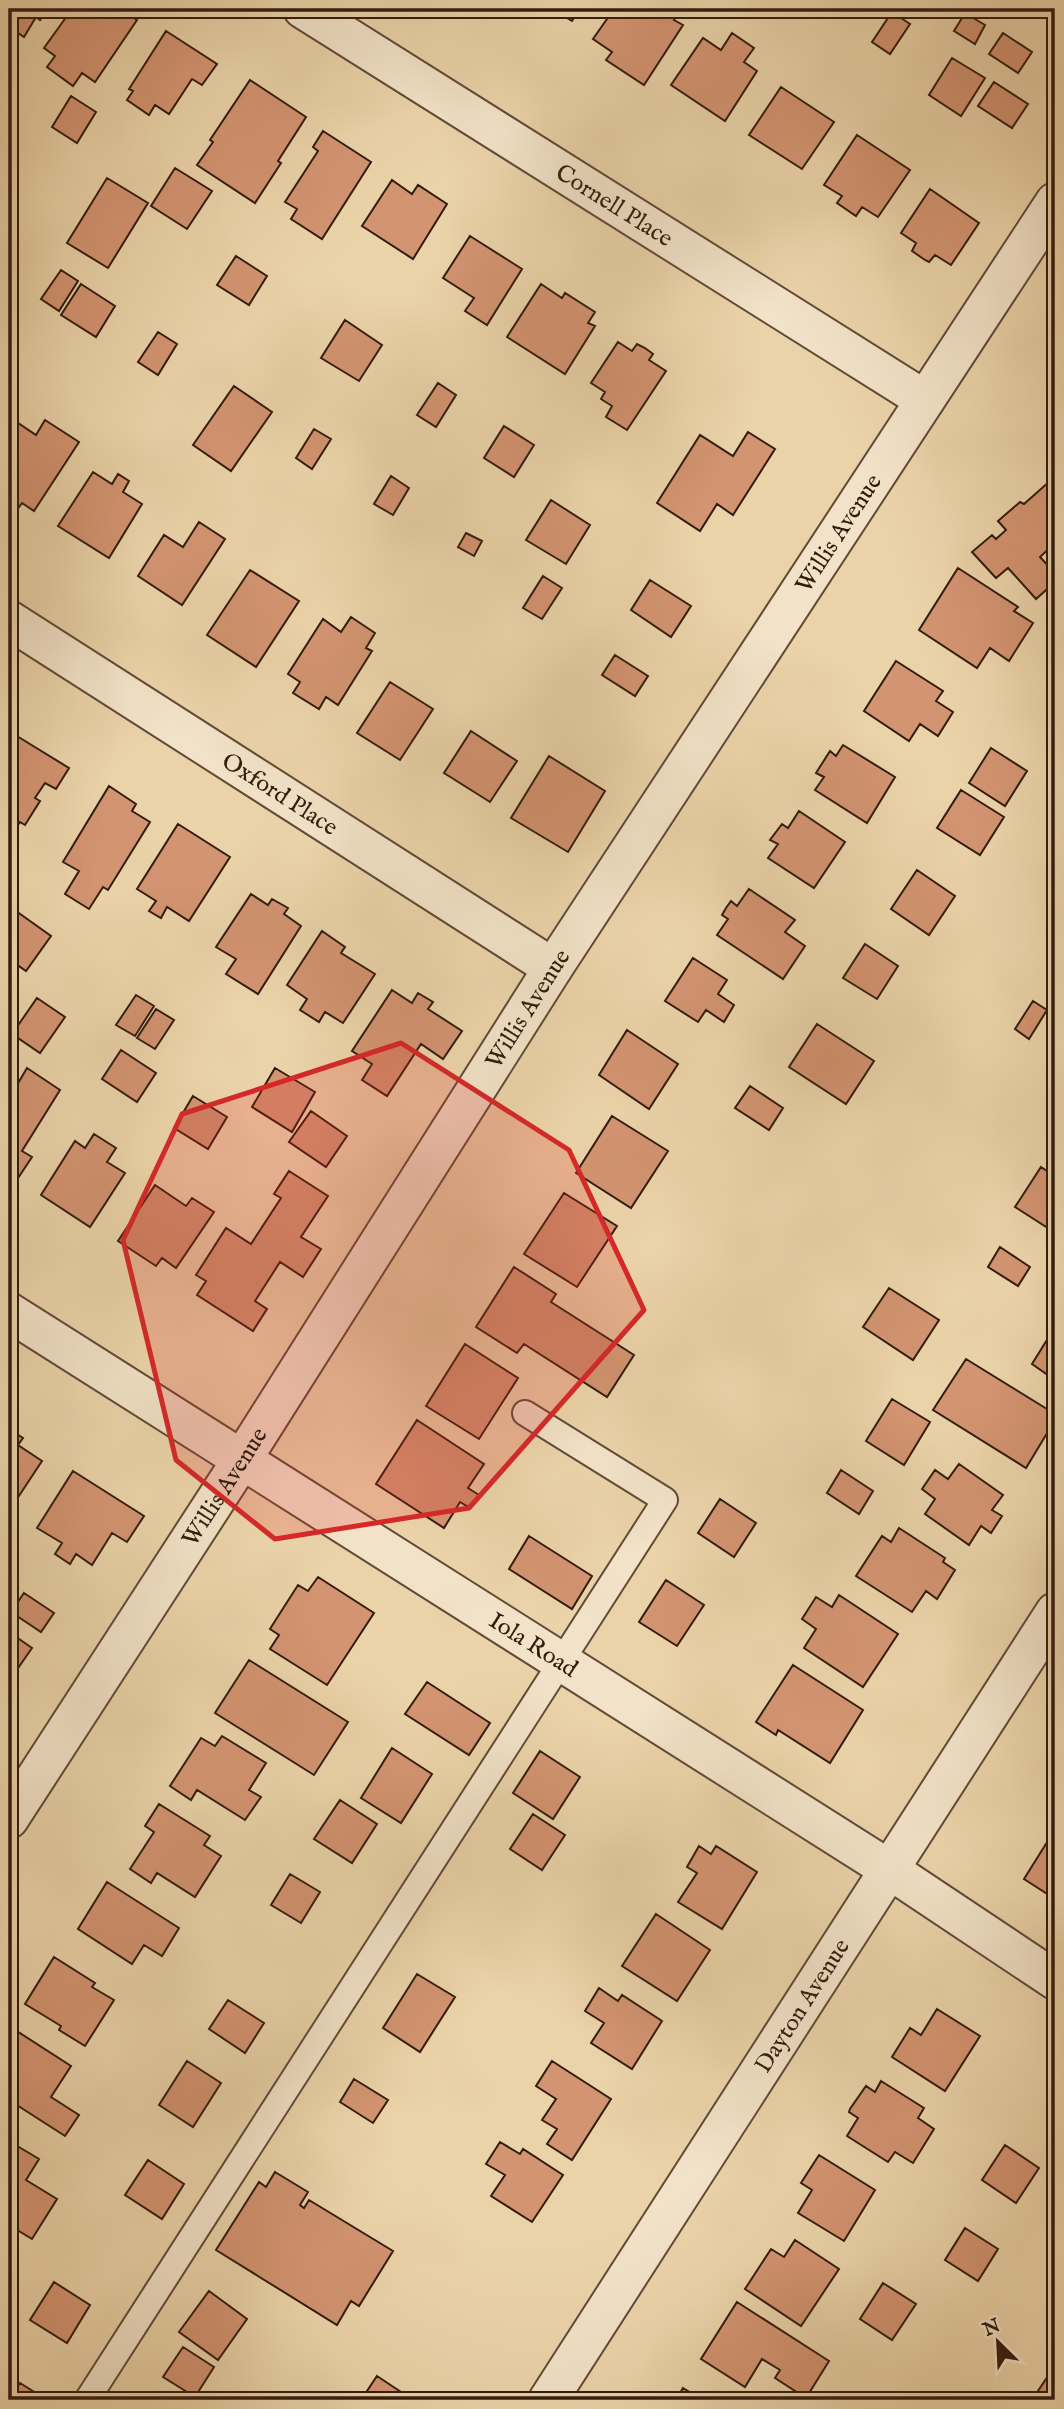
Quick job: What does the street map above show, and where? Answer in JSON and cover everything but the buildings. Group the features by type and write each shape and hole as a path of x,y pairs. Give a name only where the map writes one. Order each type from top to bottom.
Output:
{"street":[{"name":"Cornell Place","path":"303,9 925,400"},
{"name":"Willis Avenue","path":"9,1819 241,1461 553,968 1055,202"},
{"name":"Oxford Place","path":"9,620 553,968"},
{"name":"Iola Road","path":"9,1312 890,1870 1055,1980"},
{"name":"Dayton Avenue","path":"548,2400 1055,1612"}],"lane":[{"path":"87,2400 665,1500 525,1413"}],"highlighted area":[{"path":"401,1043 569,1150 644,1310 469,1508 275,1539 176,1460 123,1240 182,1114"}]}
